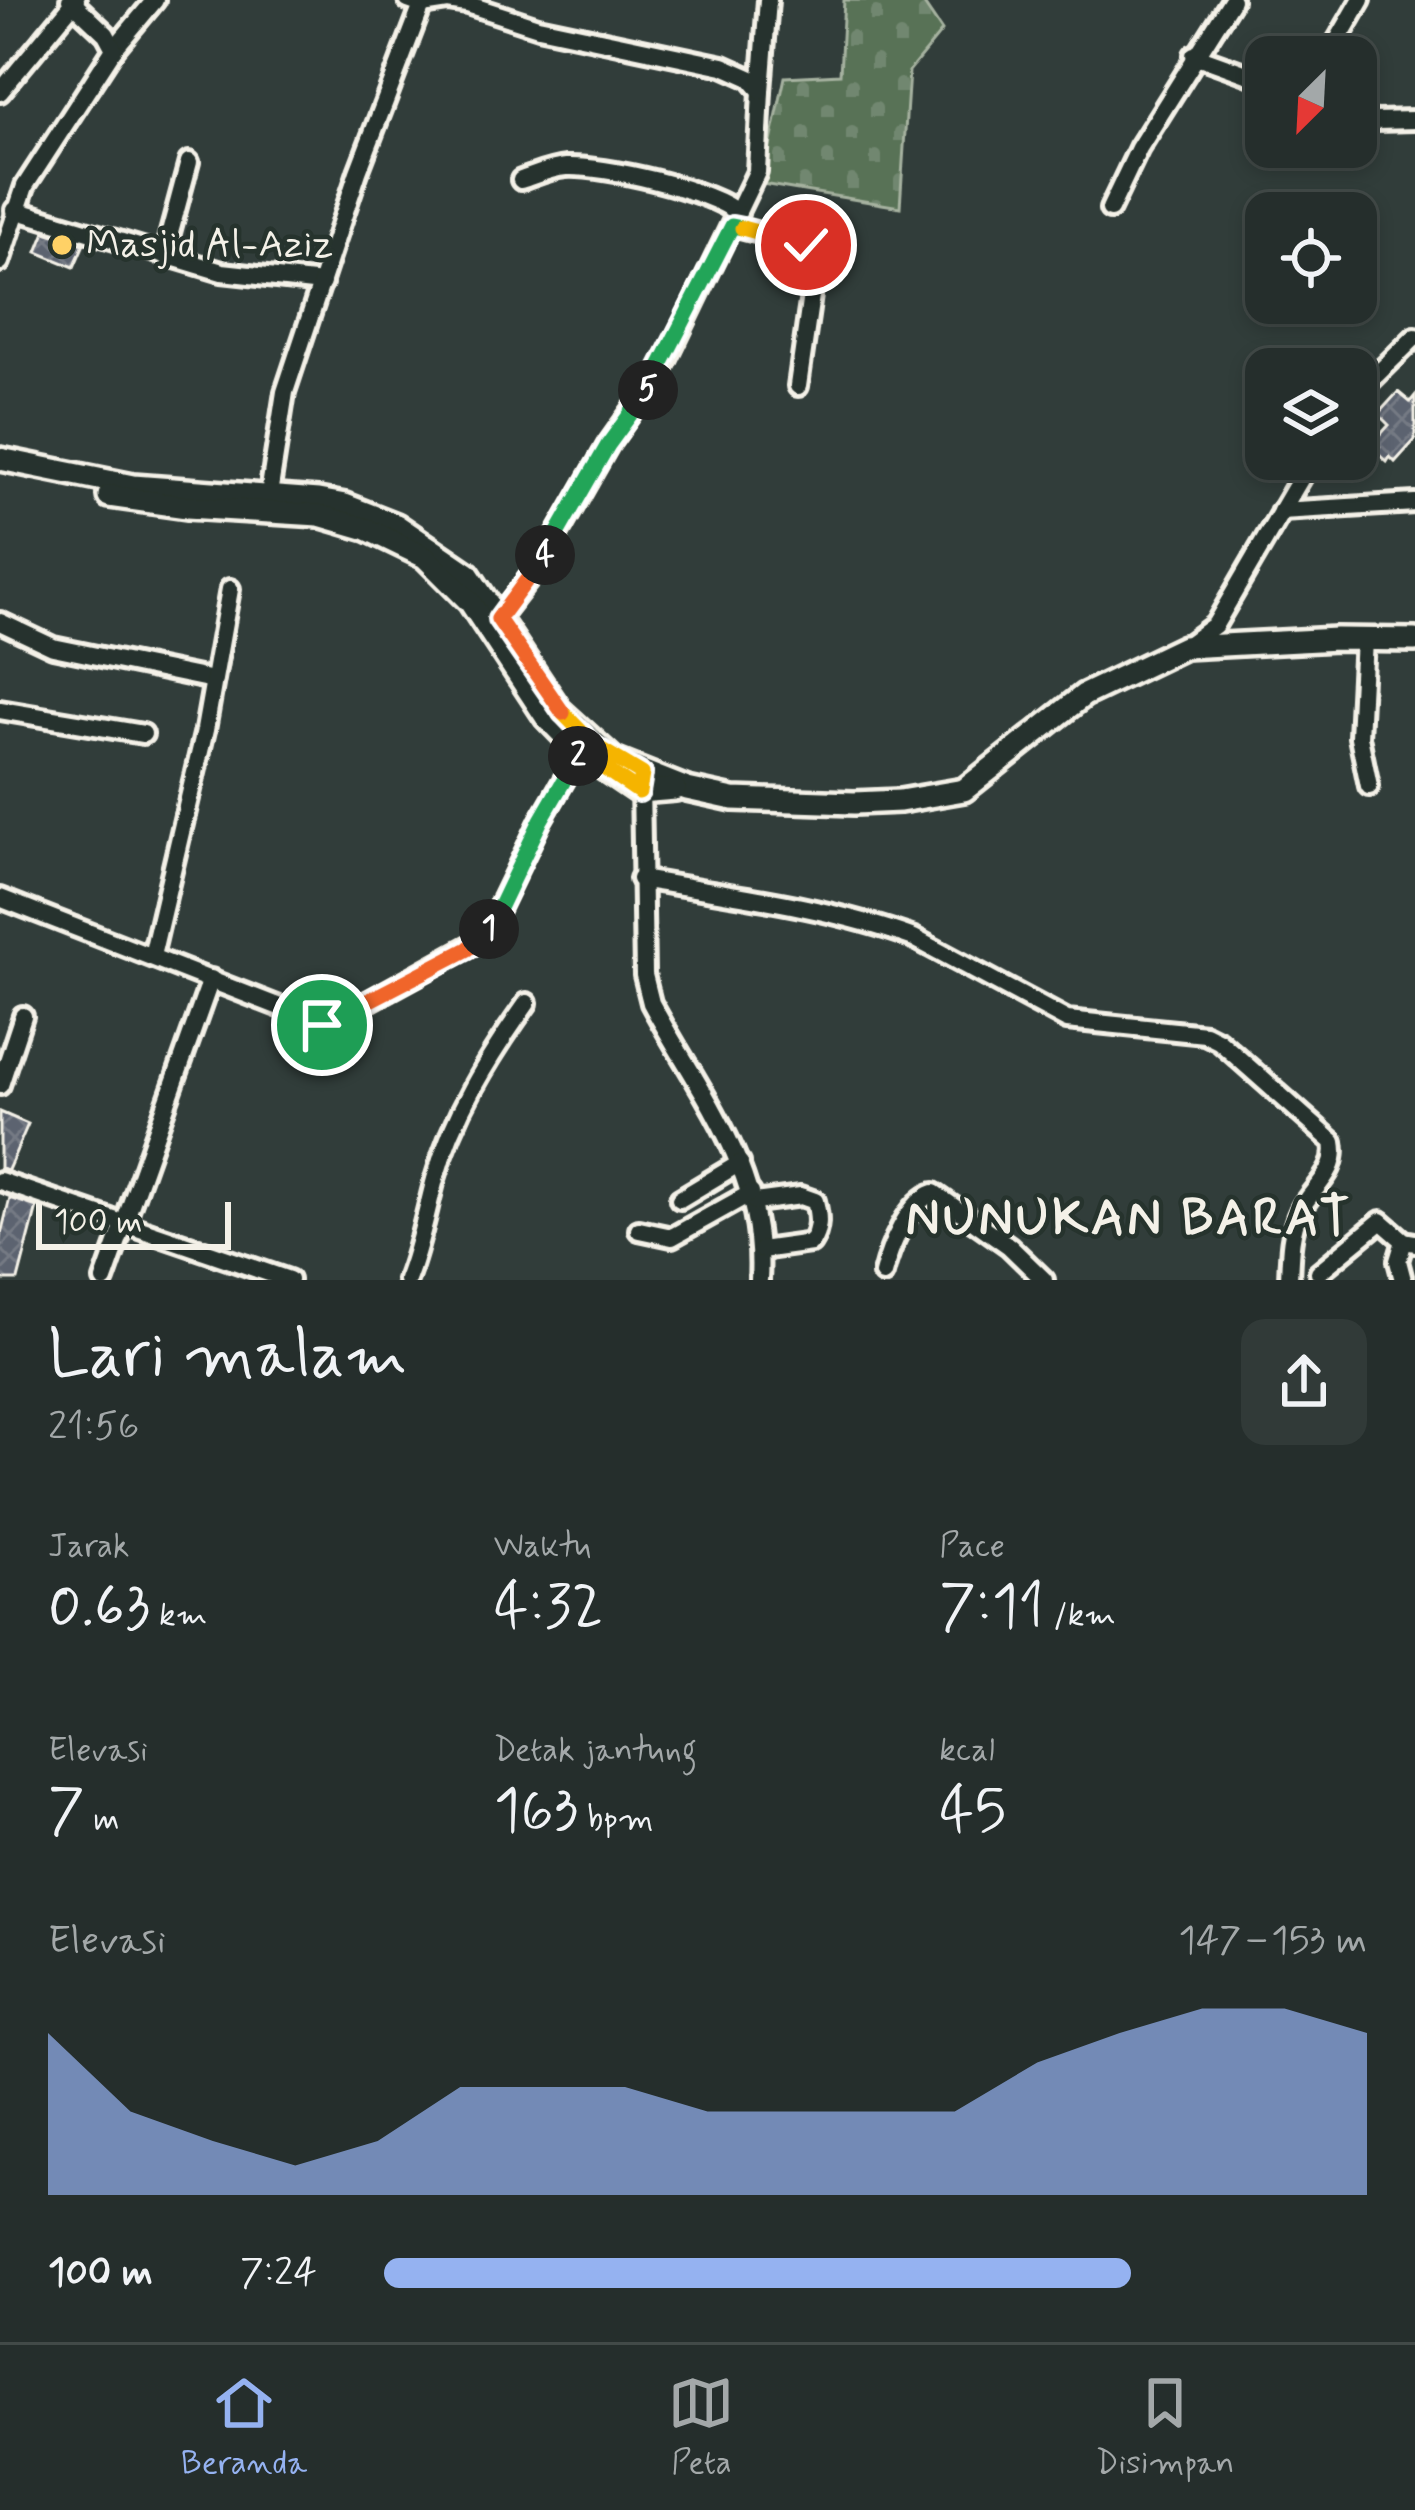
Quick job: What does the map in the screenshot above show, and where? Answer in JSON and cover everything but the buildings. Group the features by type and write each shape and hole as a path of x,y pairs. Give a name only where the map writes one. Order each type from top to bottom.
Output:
{"main road":[{"path":"0,459 102,482 268,502 342,520 425,557 470,602 546,717 580,752 640,783 733,799 854,803 964,790 1084,695 1184,647 1415,640"},
{"path":"0,472 139,501 345,505 396,525 448,556 468,574 560,710 640,783"}],"street":[{"path":"0,262 25,186 114,50 155,0"},
{"path":"498,619 540,565 608,445 656,379 758,172 768,0"},
{"path":"1110,209 1126,172 1194,55 1232,0"},
{"path":"1340,36 1361,0"},
{"path":"0,92 73,1 106,34 114,50"},
{"path":"268,502 281,411 415,3 449,1 538,27 723,66 750,78 761,92"},
{"path":"1194,55 1245,73"},
{"path":"1377,121 1415,120"},
{"path":"164,255 189,162"},
{"path":"521,180 563,167 589,168 702,193 735,219 817,253 798,386"},
{"path":"14,210 242,276 322,283"},
{"path":"1377,374 1415,337"},
{"path":"1184,647 1215,625 1299,480"},
{"path":"1281,511 1415,503"},
{"path":"152,956 230,589"},
{"path":"0,622 53,647 213,680"},
{"path":"1364,639 1359,737 1370,786"},
{"path":"0,710 143,734"},
{"path":"0,898 326,1025 477,944 580,752"},
{"path":"640,783 641,945 651,1003 740,1162 753,1198 760,1250 758,1280"},
{"path":"640,879 888,929 914,938 1067,1020 1188,1029 1219,1040 1333,1142 1331,1167 1294,1229 1288,1280"},
{"path":"104,1280 211,979"},
{"path":"407,1280 435,1177 458,1119 478,1075 526,1003"},
{"path":"0,1085 23,1016"},
{"path":"680,1199 740,1162"},
{"path":"0,1181 289,1280"},
{"path":"884,1274 894,1238 925,1195 934,1193 1010,1246 1044,1280"},
{"path":"639,1230 672,1237 753,1198 801,1196 815,1202 819,1216 811,1244 760,1250"},
{"path":"1318,1272 1374,1223 1385,1221 1410,1242 1398,1261 1403,1280"}],"green space":[{"path":"844,0 921,0 942,31 909,71 900,207 762,184 785,77 840,74"}],"place":[{"name":"Masjid Al-Aziz","path":"62,245"}],"district":[{"name":"NUNUKAN BARAT","path":"1129,1220"}],"route":[{"path":"322,1025 484,938 580,752 639,792 642,774 595,746 560,710 498,619 540,565 608,445 656,379 732,226 806,245"}]}
